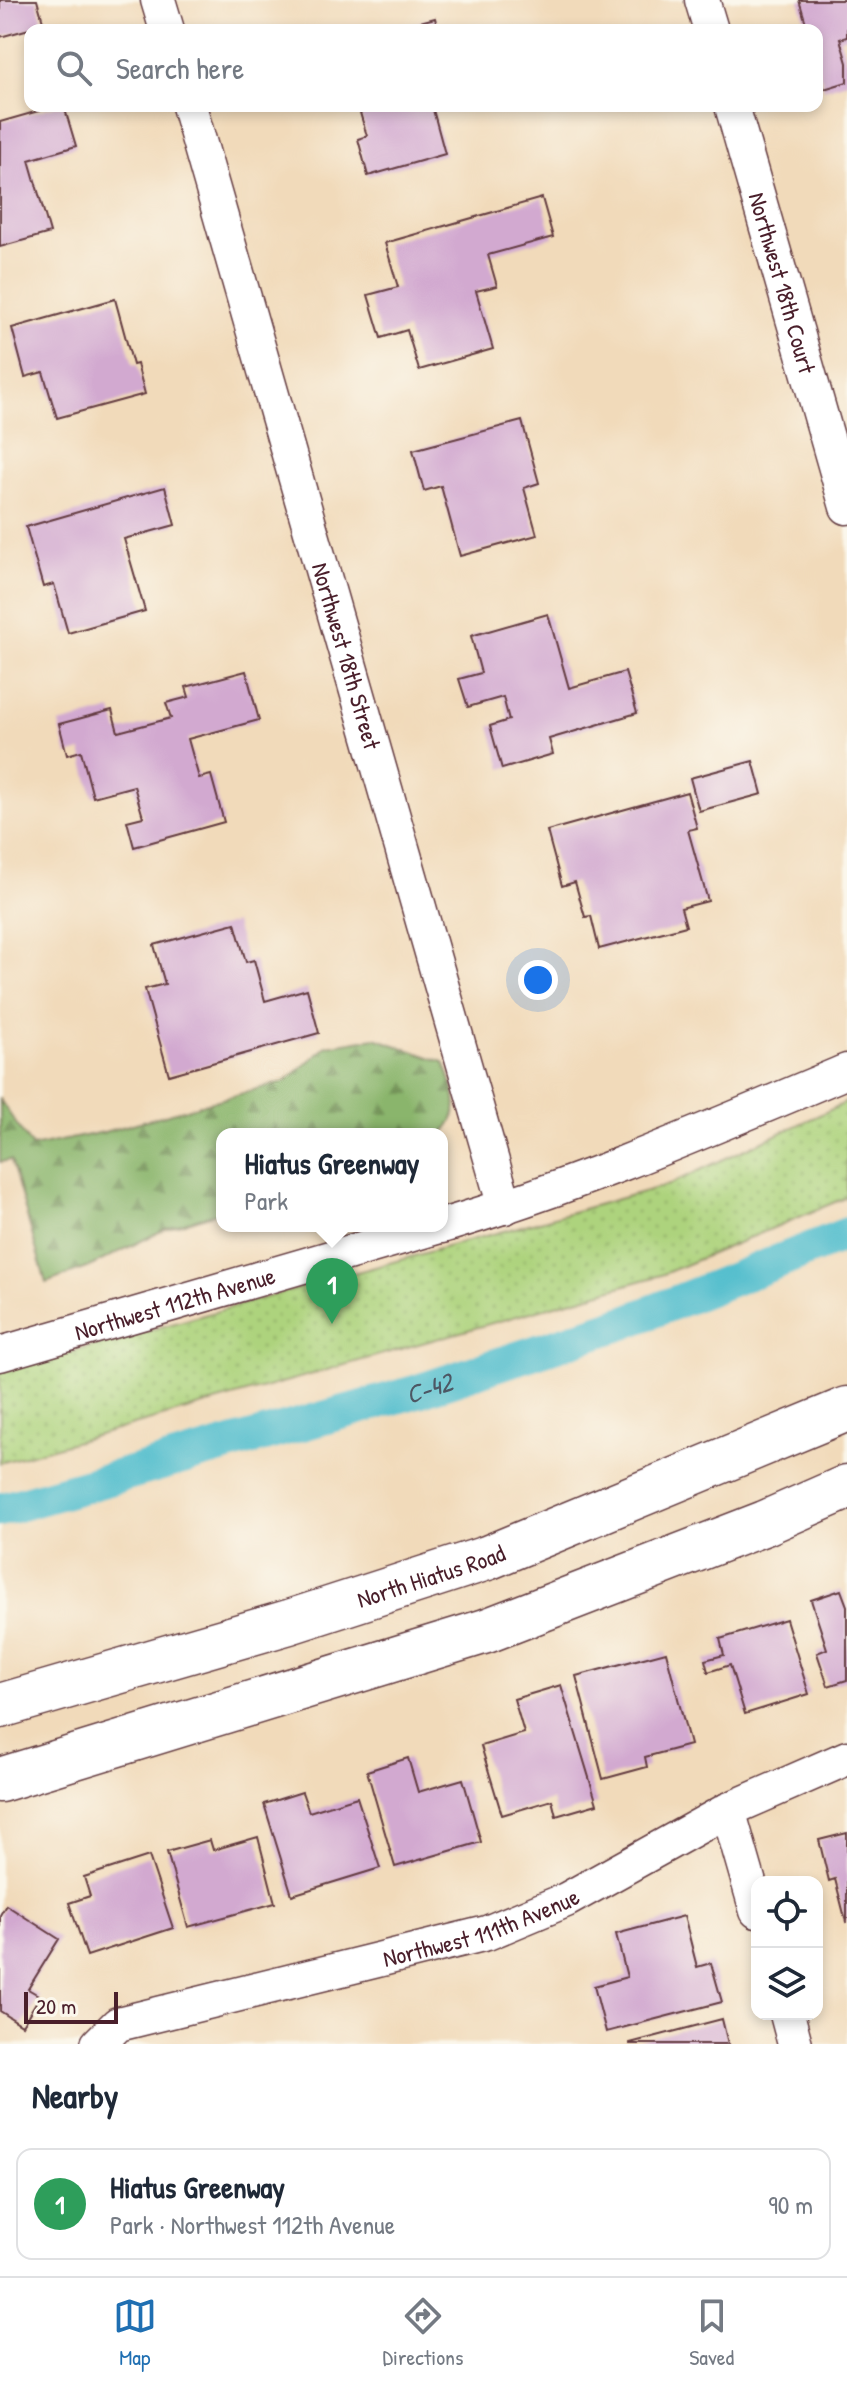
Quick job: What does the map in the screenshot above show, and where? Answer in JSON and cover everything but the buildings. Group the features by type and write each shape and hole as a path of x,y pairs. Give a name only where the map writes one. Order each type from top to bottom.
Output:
{"main road":[{"name":"North Hiatus Road","path":"0,1706 289,1622 487,1558 847,1409"},
{"path":"0,1780 486,1631 765,1523 847,1487"}],"street":[{"path":"158,0 165,24"},
{"path":"702,0 709,24"},
{"name":"Northwest 18th Street","path":"191,112 505,1207"},
{"name":"Northwest 18th Court","path":"734,112 847,507"},
{"name":"Northwest 112th Avenue","path":"448,1224 600,1174 847,1071"},
{"name":"Northwest 112th Avenue","path":"0,1354 420,1232"},
{"name":"Northwest 111th Avenue","path":"98,2044 118,2024 487,1933 566,1900 728,1810 847,1758"},
{"path":"728,1810 751,1890"},
{"path":"789,2020 795,2044"}],"green space":[{"path":"375,1038 444,1062 454,1090 454,1118 447,1128 216,1128 216,1213 165,1229 89,1267 46,1283 11,1160 0,1162 0,1100 32,1147 104,1132 286,1081 327,1046"},
{"path":"847,1102 847,1197 661,1275 0,1463 0,1372 668,1185"}],"waterway":[{"name":"C-42","path":"0,1510 418,1391 626,1322 847,1234"}],"place":[{"name":"Hiatus Greenway","path":"332,1324"}]}
